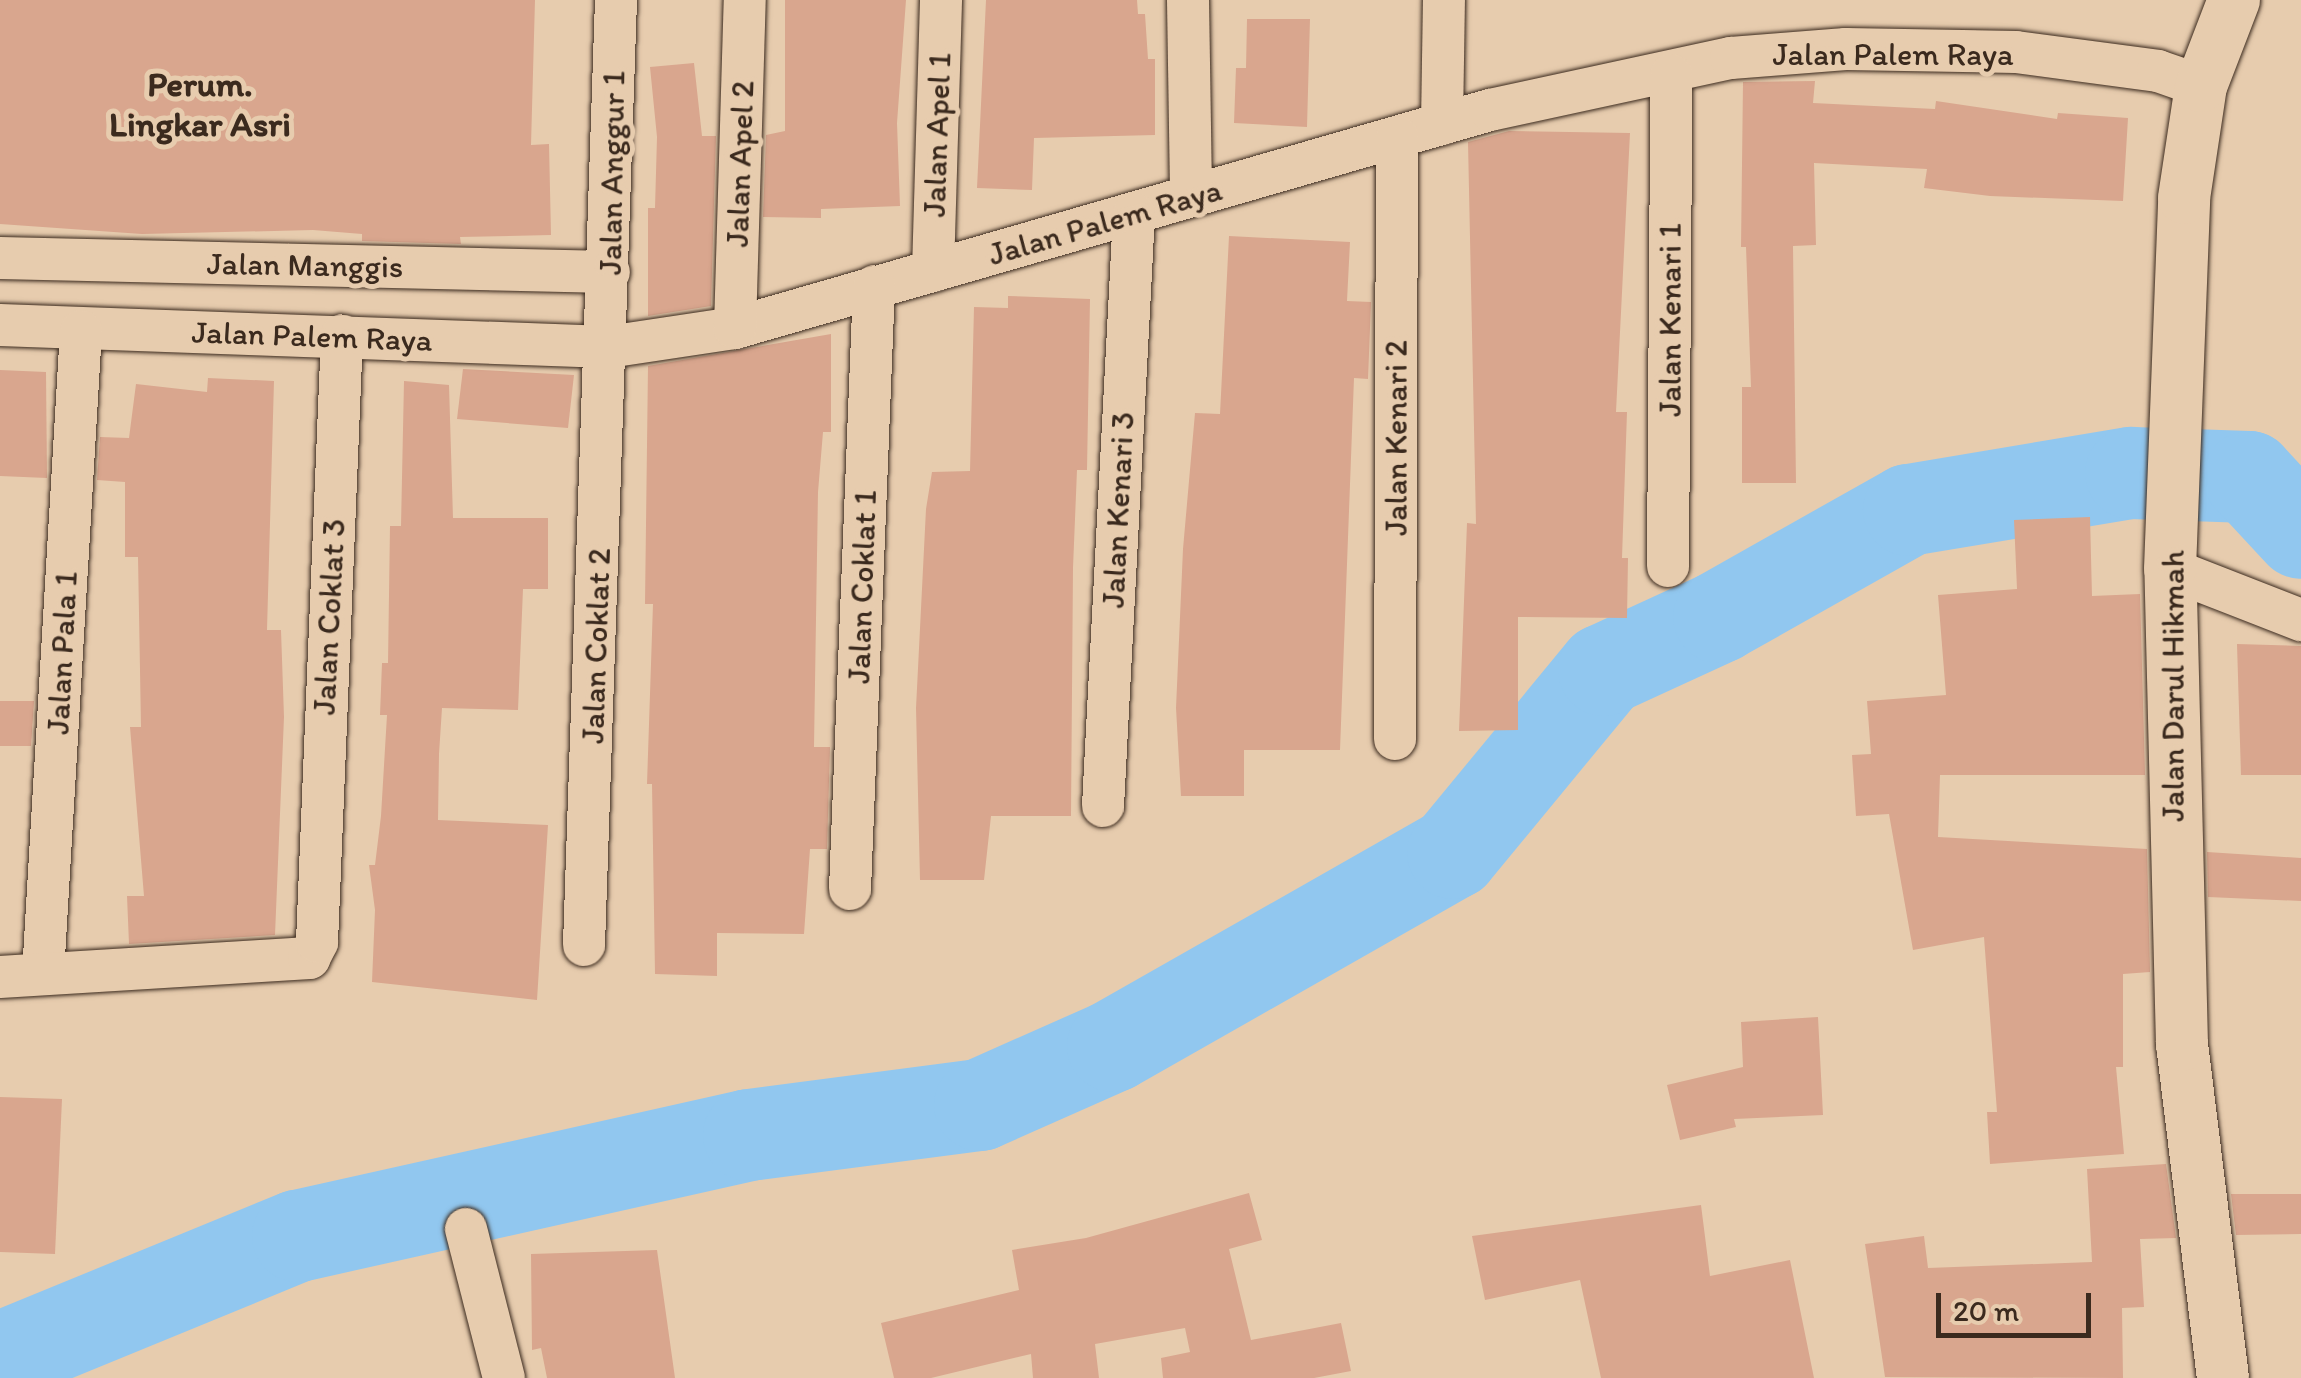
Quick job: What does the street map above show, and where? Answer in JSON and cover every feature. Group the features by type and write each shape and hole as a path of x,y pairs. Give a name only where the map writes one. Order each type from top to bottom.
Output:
{"street":[{"name":"Jalan Anggur 1","path":"608,347 616,0"},
{"name":"Jalan Apel 2","path":"736,328 745,0"},
{"name":"Jalan Apel 1","path":"933,271 942,0"},
{"path":"1188,0 1191,196"},
{"path":"1442,124 1444,0"},
{"name":"Jalan Darul Hikmah","path":"2222,1378 2182,1046 2172,550 2179,426 2175,324 2201,86 2234,0"},
{"name":"Jalan Palem Raya","path":"0,324 81,332 342,336 608,347 736,328 1442,124 1761,54 1931,48 2100,62 2201,86"},
{"name":"Jalan Kenari 1","path":"1668,566 1671,75"},
{"name":"Jalan Kenari 2","path":"1395,739 1398,137"},
{"name":"Jalan Kenari 3","path":"1102,806 1134,214"},
{"name":"Jalan Manggis","path":"0,258 609,272"},
{"name":"Jalan Coklat 1","path":"850,889 874,286"},
{"name":"Jalan Pala 1","path":"43,974 81,332"},
{"name":"Jalan Coklat 3","path":"0,977 296,963 310,958 317,942 342,336"},
{"name":"Jalan Coklat 2","path":"584,945 608,347"},
{"path":"2172,550 2301,620"},
{"path":"466,1229 504,1378"}],"building":[{"path":"0,0 535,0 531,145 549,144 551,235 460,237 461,244 362,241 362,234 313,230 142,234 0,224"},
{"path":"785,0 906,0 897,123 900,206 821,209 821,218 763,217 766,135 785,131"},
{"path":"986,0 1137,0 1138,14 1145,14 1148,59 1155,59 1155,135 1034,138 1032,190 977,188"},
{"path":"1247,19 1310,19 1307,127 1234,123 1236,68 1246,68"},
{"path":"694,63 702,136 716,136 711,306 648,316 648,208 655,208 657,137 650,67"},
{"path":"1815,81 1813,103 1935,109 1936,101 2057,119 2058,113 2128,118 2123,201 1990,196 1924,188 1927,169 1814,163 1816,245 1793,246 1796,483 1742,483 1742,387 1751,387 1746,247 1741,247 1743,82"},
{"path":"1509,131 1630,133 1616,412 1627,412 1622,558 1628,558 1627,618 1518,617 1518,730 1459,731 1467,523 1476,524 1468,142"},
{"path":"1229,236 1350,242 1347,301 1371,302 1368,379 1354,378 1340,750 1244,750 1244,796 1181,796 1176,708 1183,549 1195,413 1220,414"},
{"path":"1008,296 1090,299 1087,470 1077,470 1073,568 1071,816 991,816 984,880 920,880 916,708 926,509 932,472 970,471 974,307 1008,308"},
{"path":"831,334 831,432 823,432 818,492 814,747 830,747 827,849 810,849 804,934 717,933 717,976 655,974 652,784 647,784 653,604 645,604 648,366"},
{"path":"463,369 574,375 568,428 457,419"},
{"path":"0,370 46,372 47,478 0,476"},
{"path":"208,378 274,381 267,630 281,630 284,717 275,935 129,944 127,896 144,896 130,727 141,727 138,557 125,557 125,482 97,480 100,437 129,438 136,384 207,392"},
{"path":"404,381 449,385 453,518 548,518 548,589 523,589 518,710 442,708 439,754 438,820 548,825 537,1000 372,982 375,910 369,865 375,865 381,816 387,715 380,715 382,663 388,663 390,526 401,526"},
{"path":"2090,517 2092,596 2140,594 2145,775 1940,775 1938,837 2147,849 2150,972 2123,974 2123,1067 2116,1067 2124,1154 1990,1164 1987,1112 1997,1112 1984,937 1913,950 1889,814 1856,816 1852,755 1871,754 1867,701 1946,695 1938,595 2017,589 2014,520"},
{"path":"2237,644 2301,646 2301,775 2241,775"},
{"path":"0,701 34,701 31,746 0,746"},
{"path":"2207,852 2301,858 2301,901 2208,897"},
{"path":"1818,1017 1823,1115 1734,1119 1736,1127 1680,1140 1667,1085 1743,1067 1741,1022"},
{"path":"0,1097 62,1099 55,1254 0,1252"},
{"path":"2166,1164 2176,1238 2140,1239 2144,1307 2122,1308 2123,1378 1885,1377 1865,1244 1924,1236 1928,1268 2092,1262 2087,1169"},
{"path":"1249,1193 1262,1240 1229,1249 1251,1340 1341,1323 1351,1371 1314,1378 1163,1378 1161,1358 1190,1352 1185,1328 1095,1344 1099,1378 1033,1378 1031,1354 931,1378 894,1378 881,1323 1019,1290 1012,1250 1086,1238"},
{"path":"2231,1194 2301,1194 2301,1234 2236,1235"},
{"path":"1701,1205 1710,1276 1790,1260 1814,1378 1601,1378 1580,1280 1485,1300 1472,1236"},
{"path":"657,1250 675,1378 547,1378 541,1348 532,1350 531,1254"}],"waterway":[{"path":"0,1358 298,1236 749,1135 980,1105 1113,1046 1453,853 1604,670 1719,617 1909,510 2131,473 2249,477 2301,533"}],"district":[{"name":"Perum. Lingkar Asri","path":"200,104"}]}
